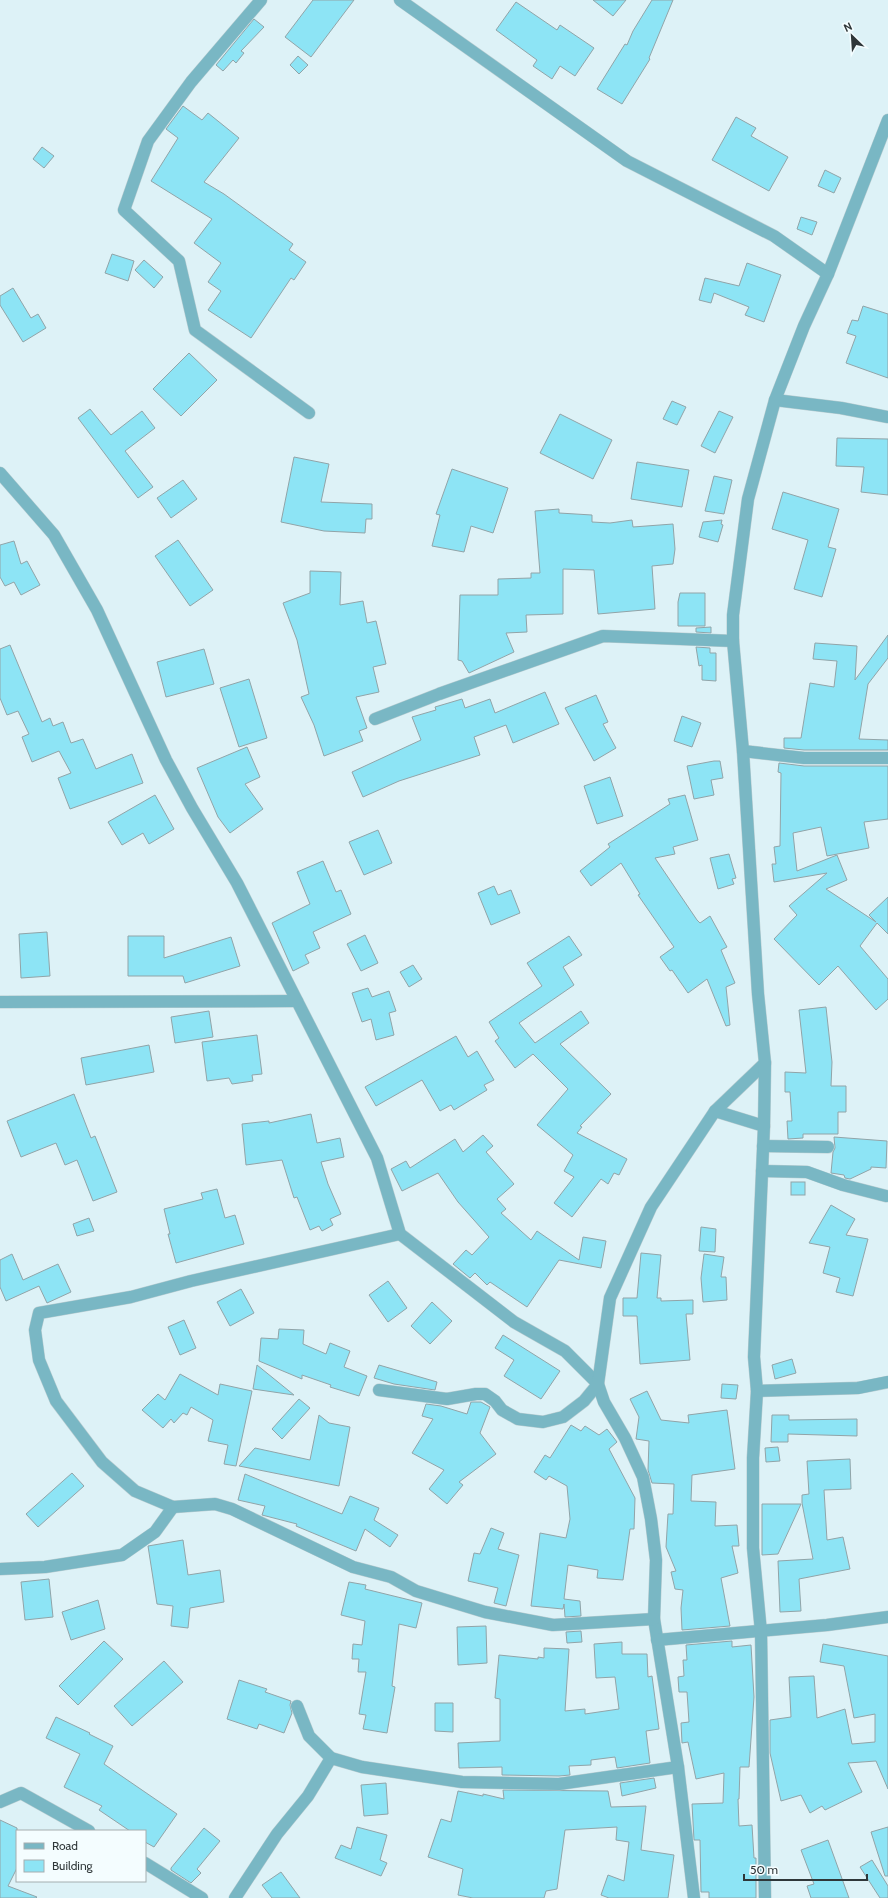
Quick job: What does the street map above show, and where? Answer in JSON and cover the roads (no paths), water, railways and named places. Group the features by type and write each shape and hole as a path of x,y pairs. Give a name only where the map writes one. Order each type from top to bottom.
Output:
{"street":[{"path":"261,0 191,82 148,141 124,210 179,261 195,330 309,413"},
{"path":"400,0 416,4 627,161 774,236 828,274"},
{"path":"765,1898 761,1632 753,1548 752,1458 757,1391 754,1357 764,1126 765,1063 758,994 743,751 733,641 733,615 748,499 774,400 804,326 828,274 888,120"},
{"path":"774,400 841,408 888,417"},
{"path":"0,473 54,535 97,610 166,760 192,808 237,883 377,1158 400,1234 514,1322 565,1351 598,1384"},
{"path":"375,719 439,694 603,636 733,641"},
{"path":"743,751 804,758 888,758"},
{"path":"0,1002 297,1001"},
{"path":"694,1898 678,1767 654,1619 656,1560 643,1477 625,1438 604,1402 598,1384 610,1298 651,1207 715,1111 765,1063"},
{"path":"715,1111 764,1126"},
{"path":"763,1146 828,1147"},
{"path":"762,1171 806,1172 842,1185 886,1196"},
{"path":"400,1234 191,1281 131,1297 39,1313 35,1330 39,1360 56,1401 102,1462 135,1491 173,1507 215,1504 232,1509 353,1567 392,1577 416,1591 485,1612 553,1625 654,1619"},
{"path":"757,1391 858,1388 888,1382"},
{"path":"379,1390 447,1399 485,1394 495,1401 502,1410 518,1420 543,1422 563,1417 584,1401 598,1384"},
{"path":"0,1569 46,1567 122,1554 155,1532 173,1507"},
{"path":"657,1640 761,1632 888,1617"},
{"path":"297,1706 308,1736 331,1758 362,1767 462,1782 559,1784 678,1767"},
{"path":"235,1898 277,1834 308,1796 331,1758"},
{"path":"0,1802 21,1793 87,1830"},
{"path":"146,1864 202,1898"}]}
